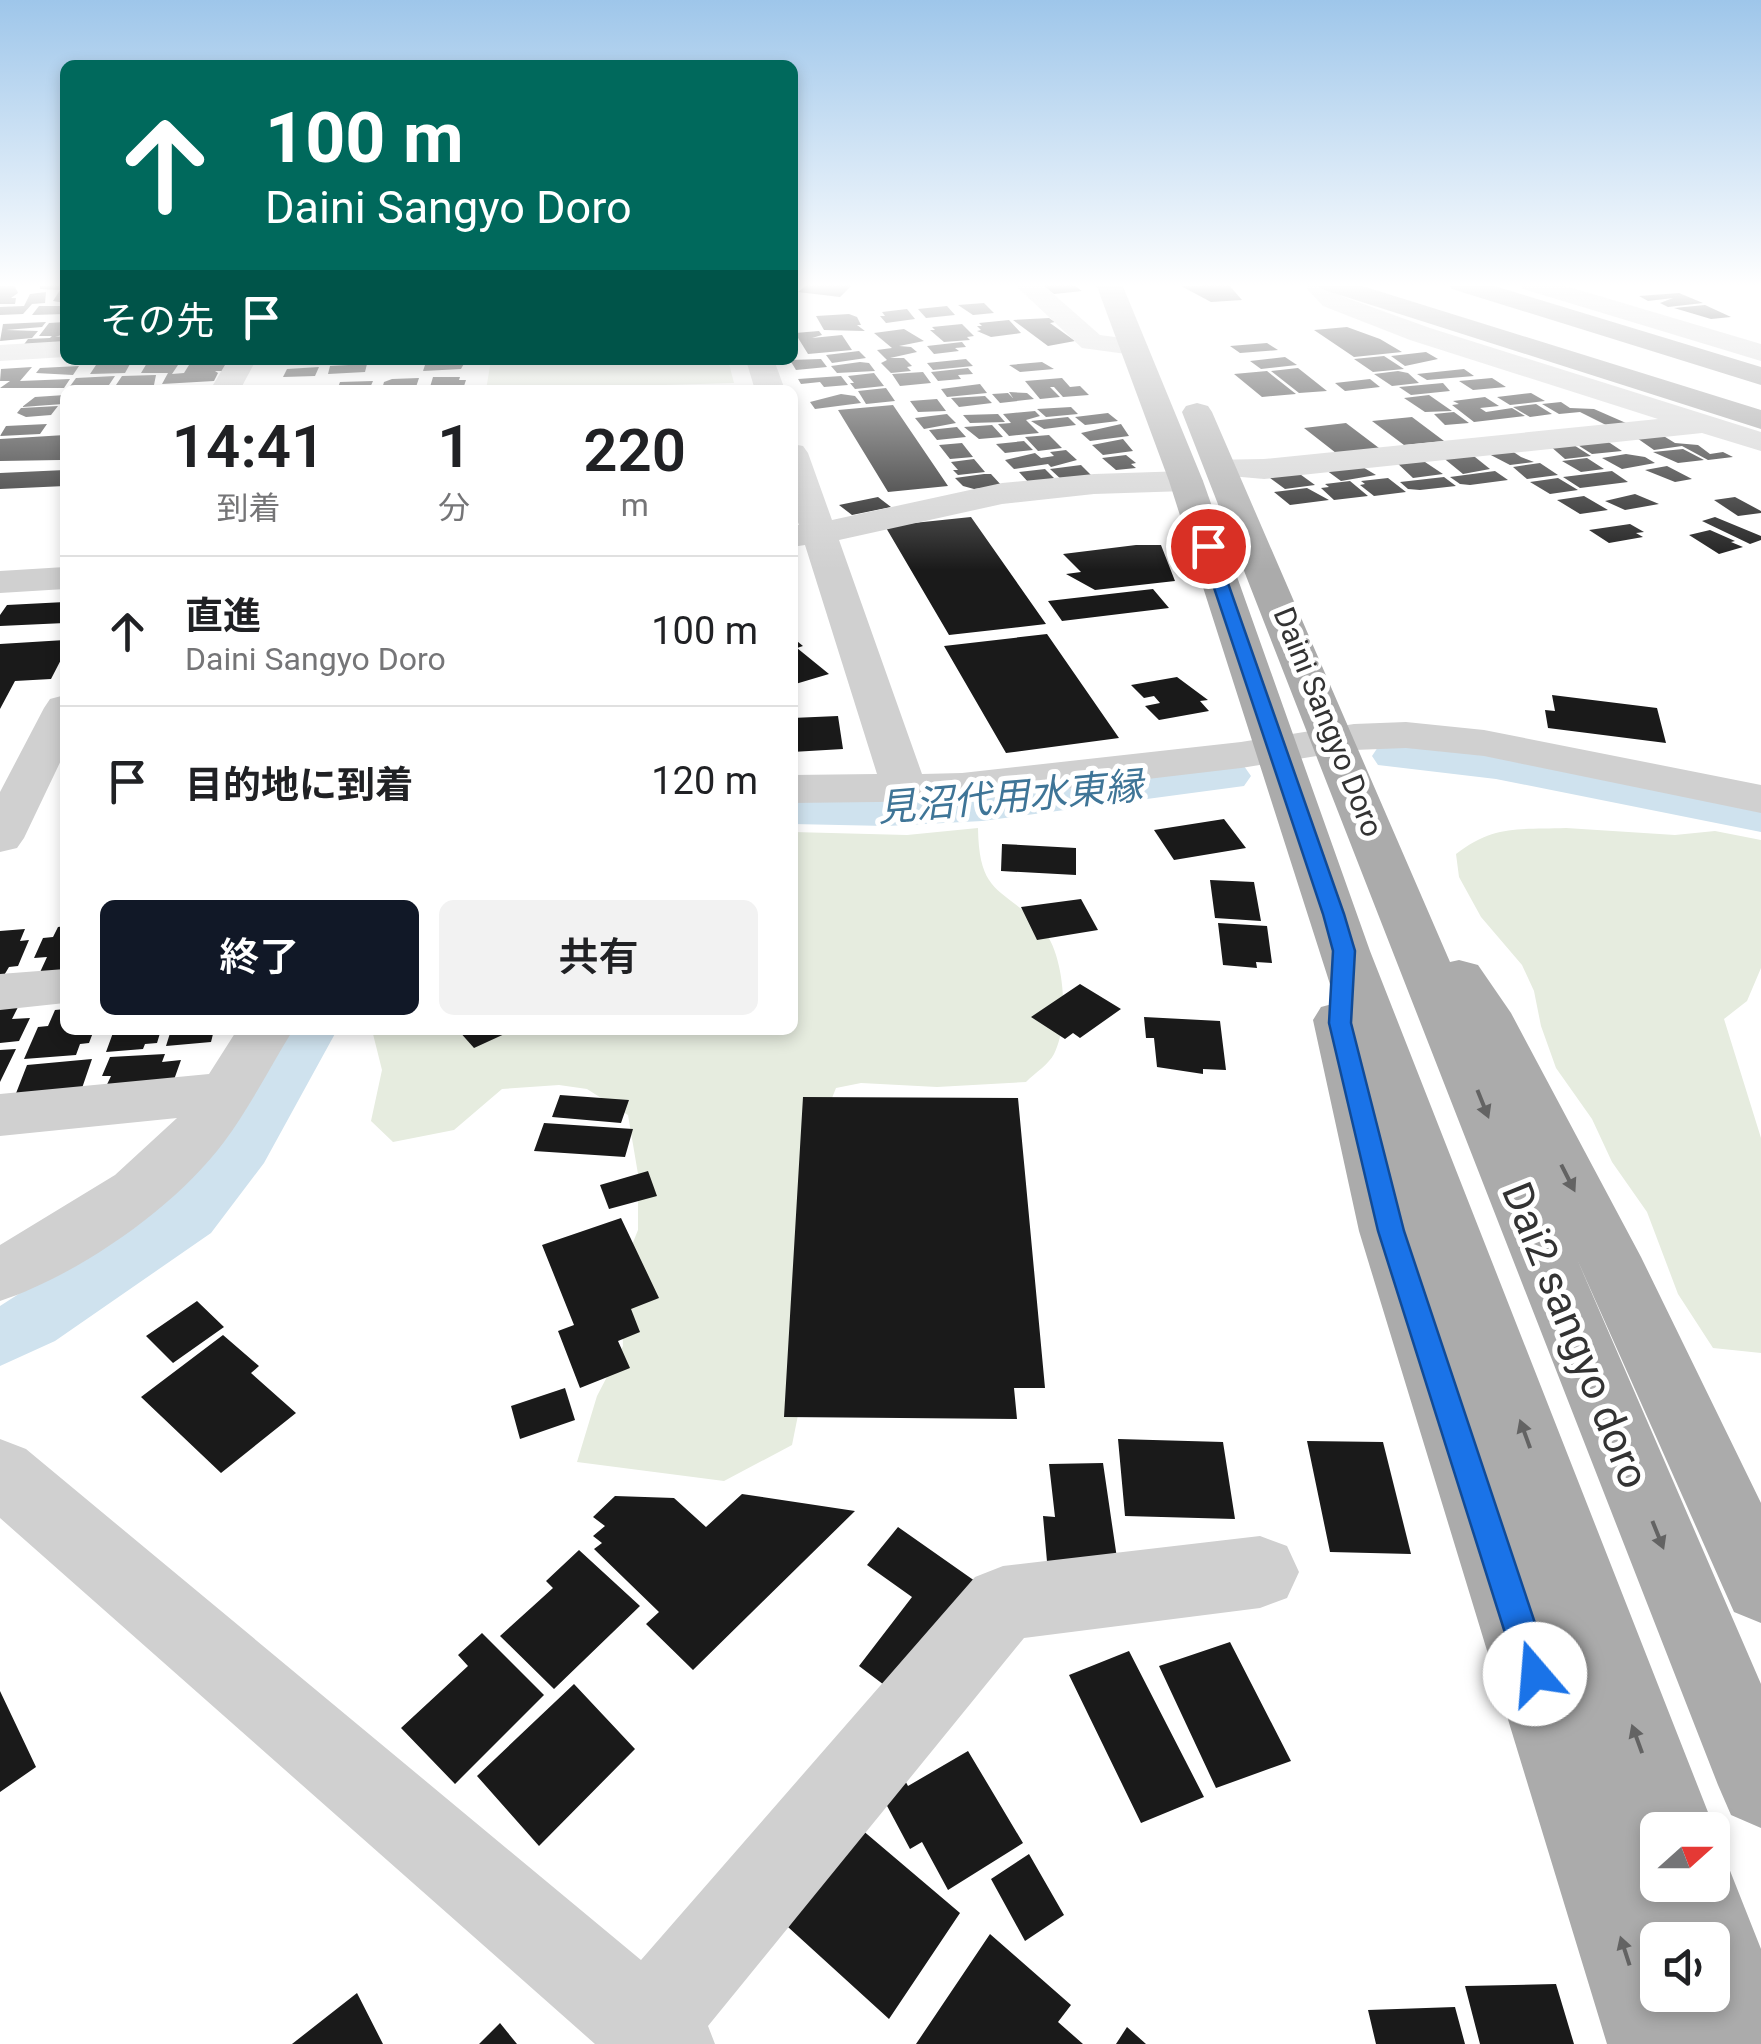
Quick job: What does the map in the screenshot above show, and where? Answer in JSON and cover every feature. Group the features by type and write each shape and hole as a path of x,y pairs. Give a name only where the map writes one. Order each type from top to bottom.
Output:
{"highway":[{"path":"1635,379 1761,419"},
{"path":"1643,379 1761,419"},
{"path":"1684,379 1761,404"},
{"path":"1737,379 1761,387"}],"main road":[{"name":"Daini Sangyo Doro","path":"1152,379 1335,740 1394,884"},
{"name":"Daini Sangyo Doro","path":"1174,379 1277,750 1344,951"},
{"path":"1394,884 1484,1014 1618,1276 1761,1586"},
{"name":"Dai2 sangyo doro","path":"1394,884 1761,1785"},
{"path":"1344,951 1340,1023 1391,1231 1655,2044"},
{"name":"Dai2 sangyo doro","path":"1344,951 1664,1812"},
{"path":"1730,1990 1750,2044"}],"street":[{"path":"1566,379 1761,442"},
{"path":"807,535 938,504 1017,491 1702,424"},
{"path":"798,486 807,535 904,788"},
{"path":"0,582 60,578"},
{"path":"0,838 60,719"},
{"path":"798,788 904,788 1082,775 1335,740 1406,735 1484,744 1761,799"},
{"path":"0,992 60,986"},
{"path":"0,1275 47,1251 162,1170 202,1129 263,1035"},
{"path":"0,1114 225,1093"},
{"path":"0,1472 657,2035 1003,1603 1260,1572"}],"shaded area":[{"path":"488,379 733,379 734,383 663,385 487,385"},
{"path":"978,828 979,850 988,878 1041,927 1055,953 1063,1007 1059,1041 1052,1058 1026,1082 937,1087 861,1083 836,1088 818,1133 808,1365 792,1445 724,1481 577,1462 597,1396 623,1346 620,1275 638,1230 638,1174 628,1115 587,1089 559,1085 502,1089 454,1130 393,1142 371,1121 382,1070 373,1035 798,1035 798,832 907,835"},
{"path":"1566,828 1675,835 1715,831 1761,840 1761,968 1747,1001 1724,1019 1761,1138 1761,1353 1713,1348 1678,1294 1647,1212 1612,1162 1592,1119 1556,1068 1534,991 1522,965 1481,917 1459,877 1456,854 1483,838 1508,830"}],"building":[{"path":"70,379 60,388 0,388 10,381 0,381"},
{"path":"75,379 113,379 109,385 71,385"},
{"path":"120,379 155,379 154,385 116,385"},
{"path":"165,379 215,379 214,381 162,384"},
{"path":"419,379 417,385 383,385"},
{"path":"432,379 466,380 464,385 431,385"},
{"path":"798,379 844,379 848,385 824,387 820,382 801,384"},
{"path":"851,379 879,379 884,386 855,389 850,383 854,383"},
{"path":"896,379 928,379 931,383 900,386"},
{"path":"1063,379 1070,387 1080,386 1089,395 1063,397 1050,387 1060,397 1040,399 1025,381"},
{"path":"1241,379 1278,379 1296,394 1262,397"},
{"path":"1282,379 1312,379 1327,391 1299,393"},
{"path":"1370,379 1380,387 1345,391 1335,383"},
{"path":"1382,379 1415,379 1419,383 1392,386"},
{"path":"1494,379 1506,387 1473,390 1459,381"},
{"path":"373,381 371,385 339,385"},
{"path":"1443,383 1450,391 1411,395 1399,387"},
{"path":"980,384 987,393 947,397 941,389"},
{"path":"886,388 895,401 866,404 858,391"},
{"path":"1009,392 1027,393 1034,399 1000,403 992,394 1008,393 1013,398"},
{"path":"1531,393 1545,401 1510,405 1497,397"},
{"path":"841,394 855,396 861,403 815,409 810,402"},
{"path":"60,395 60,404 22,407 35,397"},
{"path":"1429,395 1452,411 1425,412 1404,398"},
{"path":"985,396 992,403 959,407 951,398"},
{"path":"1485,397 1499,406 1480,408 1486,412 1512,408 1525,416 1474,422 1452,405 1459,404 1453,401"},
{"path":"937,399 946,411 918,412 910,401"},
{"path":"1561,402 1570,408 1594,409 1626,423 1606,425 1580,412 1559,414 1542,404"},
{"path":"1536,404 1552,414 1530,417 1513,407"},
{"path":"893,405 948,486 888,492 838,410"},
{"path":"58,406 51,415 26,417 17,413 21,408"},
{"path":"1071,407 1078,414 1046,417 1037,409"},
{"path":"1035,411 1040,416 1026,420 1039,433 1009,436 998,424 1011,423 1003,414"},
{"path":"1454,412 1469,423 1445,425 1434,414"},
{"path":"1108,413 1118,421 1085,425 1075,417"},
{"path":"947,414 956,423 924,429 915,418"},
{"path":"998,414 1005,422 970,423 963,415"},
{"path":"1068,417 1076,425 1044,429 1031,421"},
{"path":"1412,417 1444,441 1404,445 1372,421"},
{"path":"1346,423 1379,448 1336,453 1304,428"},
{"path":"47,424 40,434 0,436 6,426"},
{"path":"1121,424 1129,436 1090,441 1081,433"},
{"path":"992,425 1003,437 979,439 964,427"},
{"path":"957,427 966,437 937,440 929,430"},
{"path":"1657,432 1675,443 1698,445 1710,454 1723,452 1733,457 1708,460 1682,446 1654,450 1634,436"},
{"path":"60,435 60,460 0,461 0,439"},
{"path":"1049,435 1062,448 1038,451 1025,437"},
{"path":"1123,439 1133,451 1103,455 1092,445"},
{"path":"1024,441 1033,450 1005,453 996,444"},
{"path":"1607,441 1622,451 1592,454 1573,442"},
{"path":"1569,442 1591,456 1565,459 1549,445"},
{"path":"962,443 973,457 950,459 939,445"},
{"path":"1509,449 1534,462 1510,465 1485,452"},
{"path":"1683,449 1704,460 1678,463 1653,452"},
{"path":"1066,450 1077,460 1051,467 1048,464 1014,469 1005,460 1035,453 1041,458 1054,456 1050,452"},
{"path":"1470,453 1490,469 1463,474 1441,456"},
{"path":"1626,454 1655,463 1622,469 1602,458"},
{"path":"1126,455 1136,463 1131,464 1136,468 1116,470 1102,458"},
{"path":"1587,458 1604,469 1581,472 1562,461"},
{"path":"974,459 985,472 958,475 953,470 958,470 951,462"},
{"path":"1422,460 1443,474 1413,478 1395,461"},
{"path":"1540,463 1558,475 1527,479 1513,467"},
{"path":"1081,465 1093,477 1063,481 1050,469"},
{"path":"1361,466 1376,475 1341,481 1326,470"},
{"path":"1667,466 1692,479 1675,482 1645,470"},
{"path":"1045,469 1056,480 1029,483 1019,472"},
{"path":"60,470 60,486 0,489 0,473"},
{"path":"1495,471 1508,480 1470,485 1450,477"},
{"path":"1612,471 1628,482 1580,488 1563,477"},
{"path":"1297,472 1315,485 1285,489 1270,478"},
{"path":"991,474 1002,486 974,489 955,478"},
{"path":"1444,477 1456,486 1420,490 1408,489 1400,482"},
{"path":"1388,478 1406,492 1374,496 1360,485 1365,484 1361,481"},
{"path":"1558,478 1578,490 1550,494 1530,482"},
{"path":"1350,481 1368,496 1334,500 1321,488 1329,487 1325,484"},
{"path":"1307,488 1329,500 1290,505 1274,492"},
{"path":"1635,494 1659,504 1625,510 1605,501"},
{"path":"1584,496 1608,510 1580,514 1557,500"},
{"path":"878,497 891,507 852,515 839,505"},
{"path":"1735,497 1761,513 1738,516 1714,500"},
{"path":"971,517 1046,624 949,635 885,526"},
{"path":"1715,517 1761,536 1761,540 1750,544 1702,521"},
{"path":"1630,524 1644,532 1636,533 1643,537 1609,543 1589,530"},
{"path":"1710,530 1743,547 1719,554 1689,535"},
{"path":"1161,545 1175,581 1095,590 1066,574 1081,572 1063,554"},
{"path":"1153,589 1169,608 1062,621 1048,601"},
{"path":"60,602 60,623 0,626 0,615 7,605"},
{"path":"1047,634 1119,738 1006,753 944,646"},
{"path":"60,640 60,662 51,679 15,681 0,709 0,644"},
{"path":"798,649 829,674 798,683"},
{"path":"1177,677 1208,700 1200,701 1209,711 1159,720 1145,706 1160,703 1154,696 1144,698 1131,685"},
{"path":"1552,695 1657,708 1666,743 1548,728 1545,710 1555,711"},
{"path":"838,716 843,749 798,752 798,718"},
{"path":"1224,819 1246,848 1174,860 1154,830"},
{"path":"1002,844 1076,848 1076,875 1001,871"},
{"path":"1210,880 1254,882 1261,921 1215,918"},
{"path":"1081,899 1098,930 1037,940 1021,907"},
{"path":"1218,923 1267,926 1272,963 1256,962 1257,968 1223,965"},
{"path":"58,927 60,979 36,981 47,957 34,958 43,938 53,937"},
{"path":"25,929 20,941 29,940 18,966 9,967 0,982 0,931"},
{"path":"1080,984 1121,1009 1080,1038 1073,1033 1065,1039 1031,1017"},
{"path":"19,1005 12,1019 30,1018 19,1041 0,1043 0,1006"},
{"path":"55,1010 60,1010 60,1035 92,1035 89,1043 80,1044 76,1055 24,1059 38,1027 48,1026"},
{"path":"1144,1017 1220,1021 1226,1070 1203,1069 1203,1074 1157,1067 1154,1038 1146,1038"},
{"path":"112,1035 159,1035 157,1043 145,1044 143,1049 106,1052"},
{"path":"169,1035 213,1035 211,1042 166,1046"},
{"path":"462,1035 502,1035 474,1048"},
{"path":"16,1049 0,1082 0,1050"},
{"path":"165,1054 162,1062 181,1060 170,1091 102,1095 111,1076 102,1076 110,1057"},
{"path":"92,1059 80,1094 13,1101 27,1065"},
{"path":"560,1095 629,1100 621,1123 552,1117"},
{"path":"803,1097 1018,1098 1045,1388 1014,1388 1017,1419 784,1417"},
{"path":"544,1123 633,1129 625,1157 534,1151"},
{"path":"648,1171 657,1196 609,1209 600,1185"},
{"path":"621,1218 659,1298 631,1309 640,1332 618,1341 630,1368 580,1388 558,1331 574,1325 542,1245"},
{"path":"197,1301 224,1327 173,1363 146,1336"},
{"path":"223,1335 259,1366 251,1373 296,1413 221,1473 141,1397"},
{"path":"565,1388 575,1420 520,1439 511,1406"},
{"path":"1118,1439 1223,1442 1235,1519 1125,1516"},
{"path":"1307,1441 1383,1442 1411,1554 1330,1552"},
{"path":"1103,1463 1119,1572 1048,1573 1043,1516 1055,1517 1049,1464"},
{"path":"742,1494 855,1511 693,1670 646,1624 659,1612 594,1549 602,1543 593,1536 605,1526 593,1517 615,1496 674,1498 706,1527"},
{"path":"898,1527 982,1586 900,1697 859,1666 912,1597 867,1565"},
{"path":"579,1550 640,1606 554,1689 500,1636 553,1588 546,1581"},
{"path":"482,1633 544,1695 455,1784 401,1728 468,1666 458,1655"},
{"path":"1230,1642 1291,1761 1216,1788 1159,1666"},
{"path":"1129,1651 1204,1797 1141,1823 1069,1675"},
{"path":"574,1684 635,1749 539,1846 477,1776"},
{"path":"0,1691 36,1767 0,1792"},
{"path":"968,1751 1023,1843 948,1890 922,1842 910,1849 877,1787 901,1773 908,1786"},
{"path":"861,1829 960,1913 889,2019 788,1927"},
{"path":"1029,1854 1064,1915 1025,1941 991,1879"},
{"path":"990,1934 1071,2005 1058,2022 1083,2044 916,2044"},
{"path":"1556,1984 1574,2044 1480,2044 1465,1986"},
{"path":"357,1993 383,2044 292,2044"},
{"path":"1455,2007 1465,2044 1376,2044 1368,2010"},
{"path":"500,2023 517,2044 479,2044"},
{"path":"1127,2027 1146,2044 1116,2044"}],"waterway":[{"name":"見沼代用水東縁","path":"1394,756 1496,766 1761,818"},
{"name":"見沼代用水東縁","path":"798,810 887,812 982,807 1228,776"},
{"name":"見沼代用水東縁","path":"0,1338 31,1322 189,1216 243,1147 306,1035"}],"route":[{"path":"1208,546 1334,914 1344,951 1340,1023 1391,1231 1535,1674"}]}
